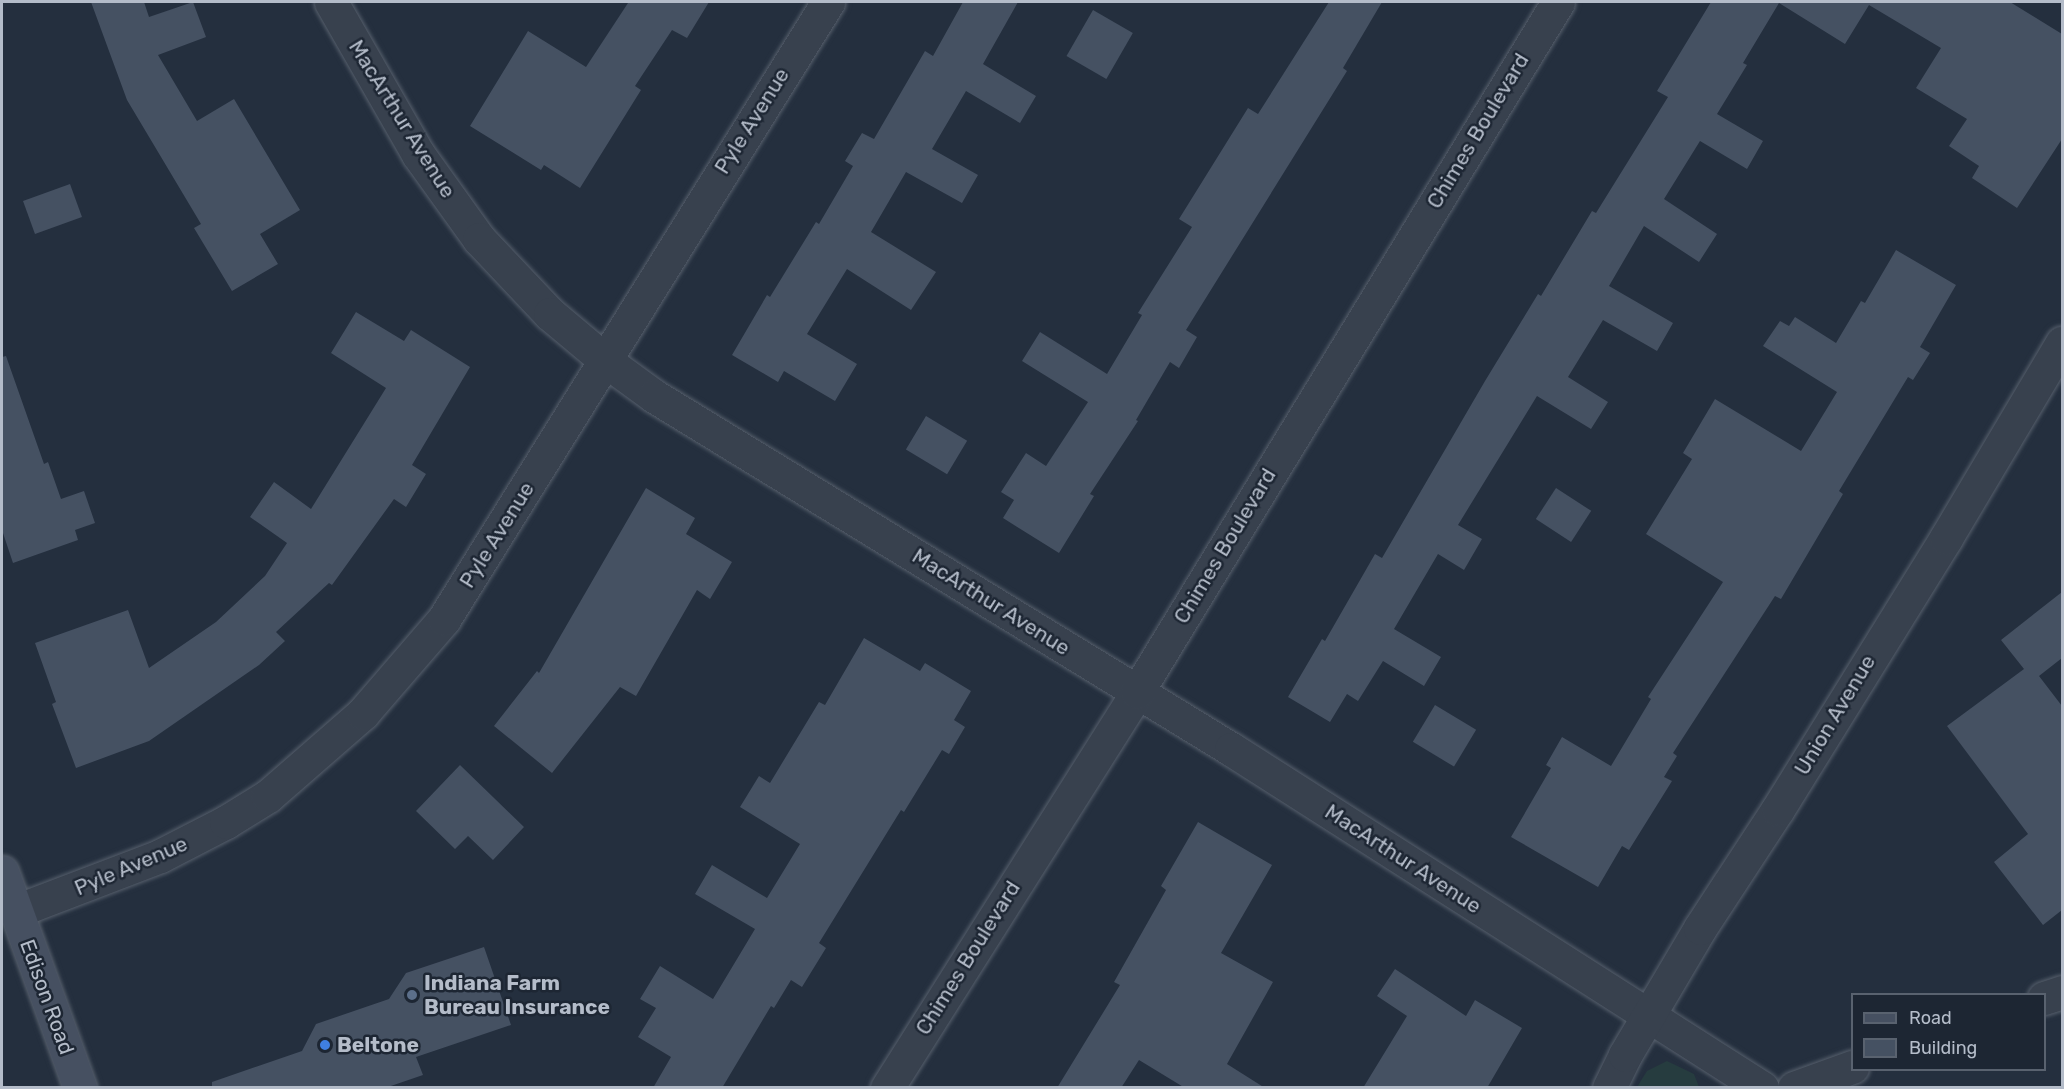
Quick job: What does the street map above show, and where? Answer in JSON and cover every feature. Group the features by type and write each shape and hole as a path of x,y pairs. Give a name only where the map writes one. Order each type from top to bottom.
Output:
{"main road":[{"name":"Edison Road","path":"2,872 80,1088"}],"street":[{"name":"MacArthur Avenue","path":"331,2 418,154 479,238 550,314 606,361 654,396 1137,692 1649,1014 1762,1088"},
{"name":"Pyle Avenue","path":"16,911 160,856 226,822 268,796 363,713 444,619 606,361 703,198 828,2"},
{"name":"Chimes Boulevard","path":"887,1088 1137,692 1558,2"},
{"name":"Union Avenue","path":"1609,1088 1649,1014 1700,928 1778,809 1946,538 2062,344"},
{"path":"2046,997 2062,992"},
{"path":"1794,1088 1851,1067"}],"green space":[{"path":"1667,1061 1694,1074 1699,1087 1637,1087 1647,1071"}],"building":[{"path":"91,2 144,2 149,17 193,2 206,37 158,55 197,121 234,99 300,210 260,234 278,264 232,291 194,228 201,224 127,100"},
{"path":"625,2 709,2 687,38 672,30 635,86 641,90 580,188 544,165 541,170 470,126 528,31 586,67 628,3"},
{"path":"963,2 1018,2 983,64 1036,96 1020,123 966,91 932,149 978,175 962,203 906,172 871,232 936,272 911,310 847,269 807,334 857,364 835,401 784,371 778,382 732,355 767,295 770,297 816,222 819,224 853,166 845,161 862,133 874,139 925,51 933,56"},
{"path":"1329,2 1382,2 1343,68 1347,71 1186,330 1197,337 1179,368 1170,362 1136,420 1138,421 1090,494 1094,496 1059,553 1003,518 1014,500 1001,492 1026,453 1046,466 1088,402 1022,361 1040,332 1107,374 1142,315 1138,313 1192,227 1179,219 1248,108 1258,114"},
{"path":"1711,2 2010,2 2062,34 2062,139 2017,208 1972,178 1979,166 1949,146 1967,119 1916,88 1941,48 1869,5 1845,44 1779,3 1743,63 1747,65 1717,114 1763,141 1747,169 1700,141 1664,199 1717,234 1699,262 1644,226 1609,286 1673,323 1657,351 1603,320 1568,377 1608,402 1591,429 1537,396 1458,525 1482,539 1464,570 1438,554 1394,629 1441,657 1424,686 1383,661 1358,701 1347,694 1330,722 1288,697 1322,639 1325,641 1375,554 1382,558 1538,294 1541,296 1592,211 1596,213 1668,97 1657,91"},
{"path":"1093,10 1133,33 1106,79 1066,56"},
{"path":"70,184 82,217 35,234 23,201"},
{"path":"1896,250 1956,285 1920,347 1930,353 1913,380 1908,377 1839,491 1843,494 1781,599 1775,596 1673,753 1677,756 1664,777 1672,781 1629,850 1622,846 1598,887 1511,837 1551,768 1546,765 1562,737 1611,766 1651,699 1648,697 1723,582 1646,534 1692,459 1683,453 1715,399 1801,451 1837,392 1763,346 1780,321 1789,326 1795,317 1836,343 1861,301 1865,303"},
{"path":"356,312 404,341 411,330 470,367 412,465 426,474 406,507 394,499 332,585 329,583 276,632 285,641 259,665 149,741 76,768 52,704 56,702 35,643 128,610 149,668 216,622 265,576 287,543 250,517 274,482 311,509 386,388 331,353"},
{"path":"6,356 44,464 48,462 61,499 84,491 95,523 75,530 78,540 13,563 2,530 2,357"},
{"path":"926,416 967,441 947,474 906,449"},
{"path":"646,488 695,518 686,534 732,562 710,599 697,590 636,696 620,687 552,773 494,726 537,671 539,673"},
{"path":"1556,488 1591,511 1571,542 1536,519"},
{"path":"2062,592 2062,658 2039,676 2062,706 2062,910 2043,925 1994,862 2028,834 1947,726 2024,669 2001,640"},
{"path":"864,638 920,671 925,663 971,691 954,720 965,727 949,754 942,750 904,812 901,810 819,943 826,948 802,987 791,980 774,1008 771,1006 722,1088 653,1088 671,1057 638,1037 656,1008 640,999 660,966 713,999 755,929 695,894 712,865 767,898 800,844 740,807 759,776 770,783 819,702 825,705"},
{"path":"1435,705 1476,730 1454,767 1413,742"},
{"path":"460,765 524,827 493,860 468,836 455,849 416,811"},
{"path":"1198,822 1272,865 1221,953 1273,982 1227,1064 1265,1088 1185,1088 1139,1060 1121,1088 1057,1088 1120,985 1114,982 1166,890 1161,886"},
{"path":"484,947 511,1025 416,1057 423,1075 385,1088 212,1088 212,1082 302,1051 316,1024 389,999 406,973"},
{"path":"1395,969 1466,1016 1475,1000 1522,1028 1487,1088 1363,1088 1407,1016 1377,996"}],"place":[{"name":"Indiana Farm Bureau Insurance","path":"412,995"},
{"name":"Beltone","path":"325,1045"}]}
